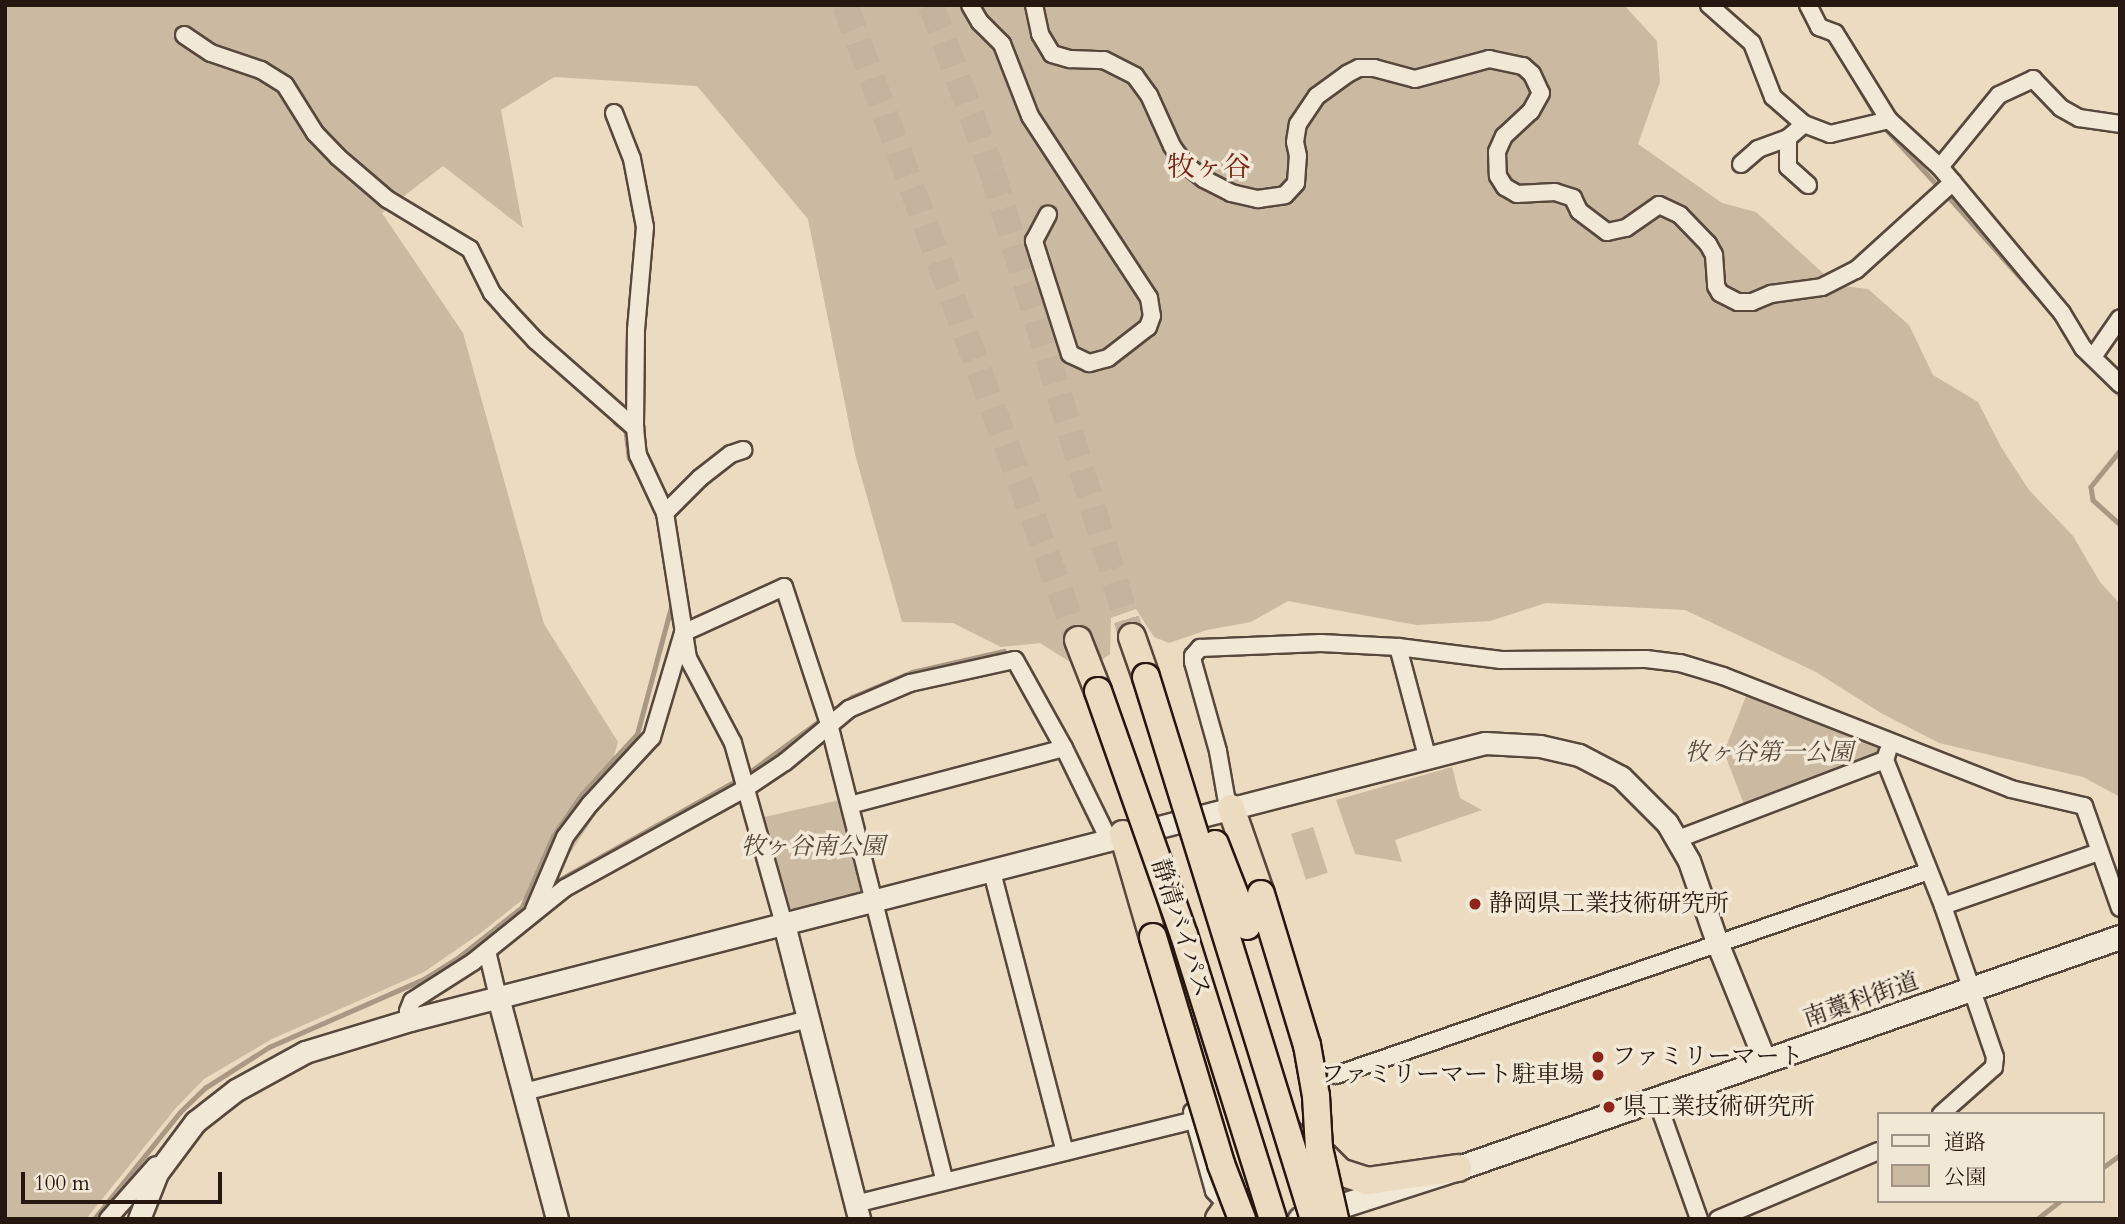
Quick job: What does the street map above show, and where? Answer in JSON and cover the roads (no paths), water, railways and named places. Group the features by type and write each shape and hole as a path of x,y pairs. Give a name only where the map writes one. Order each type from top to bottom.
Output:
{"highway":[{"name":"静清バイパス","path":"1132,636 1314,1219"},
{"name":"静清バイパス","path":"1078,640 1147,823 1273,1219"},
{"path":"1146,677 1247,926 1324,1156 1340,1215"},
{"path":"1098,691 1143,838 1162,941 1235,1216"},
{"path":"1230,808 1262,894 1307,1045 1316,1096 1320,1148 1340,1215"},
{"path":"1116,836 1141,899 1162,941 1237,1174 1235,1216"},
{"path":"1324,1156 1340,1172 1367,1181 1458,1168"}],"main road":[{"name":"南藁科街道","path":"1300,1219 1340,1215 1458,1168 2120,937"}],"street":[{"path":"970,5 980,22 1002,44 1030,116 1149,298 1152,316 1148,327 1108,358 1089,363 1070,355 1034,241 1048,215"},
{"path":"1034,5 1040,34 1052,54 1070,59 1104,60 1135,76 1149,95 1172,146 1184,163 1203,179 1231,193 1249,197 1273,199 1285,195 1296,183 1298,156 1295,142 1298,124 1317,96 1346,74 1359,68 1374,68 1415,79 1489,59 1523,66 1532,74 1541,93 1531,111 1504,136 1497,152 1498,176 1505,187 1517,194 1555,192 1573,198 1579,211 1607,232 1626,228 1660,205 1680,215 1709,244 1714,255 1716,286 1720,293 1738,302 1752,302 1771,294 1822,287 1856,270 1950,184"},
{"path":"1709,5 1752,43 1773,97 1804,124 1830,134 1889,120"},
{"path":"1808,5 1819,27 1835,33 1889,120 1940,167 1950,184 2062,313 2083,348 2120,384"},
{"path":"184,35 211,53 261,70 285,85 315,133 338,157 387,199 470,249 492,293 508,311 536,341 635,428"},
{"path":"1940,167 1999,95 2033,79 2062,108 2079,118 2120,124"},
{"path":"614,113 632,159 645,227 636,330 635,428 642,466 661,499 665,513 681,601 686,651 698,681 733,743 746,788 809,1019 857,1211 944,1180 1194,1120"},
{"path":"1741,164 1758,149 1788,138 1804,124"},
{"path":"1788,138 1787,167 1808,185"},
{"path":"2093,357 2120,318"},
{"path":"665,513 700,478 731,454 743,450"},
{"path":"534,911 565,836 590,804 652,737 683,633 784,587 829,724 944,1180"},
{"path":"1230,808 1194,662 1195,651 1200,648 1259,643 1398,647 1501,660 1646,659 1680,663 1723,676 2011,789 2084,806 2120,908"},
{"path":"1398,647 1427,756"},
{"path":"410,1020 408,1011 412,1001 487,951 565,888 746,788 785,762 849,709 910,682 1009,659 1019,663 1064,748 1116,836"},
{"path":"1891,741 1885,760 1943,906 1996,1063 1943,1112"},
{"path":"108,1219 195,1122 236,1090 305,1052 410,1020 875,903 1116,836 1465,746 1504,743 1540,746 1579,755 1621,777 1652,807 1678,839 1689,861 1718,945 1765,1061"},
{"path":"850,805 1064,748"},
{"path":"1678,839 1885,760"},
{"path":"1943,906 2099,852"},
{"path":"1336,1075 1929,871"},
{"path":"992,872 1065,1152"},
{"path":"1141,899 1137,910 1138,923 1214,1191 1235,1216"},
{"path":"487,951 557,1219"},
{"path":"524,1093 809,1019"},
{"path":"1656,1098 1699,1219"},
{"path":"139,1219 156,1174 195,1122"},
{"path":"1718,1219 1876,1152"}],"waterway":[{"path":"1848,68 1877,118"},
{"path":"1882,125 1940,188"},
{"path":"1946,194 2036,295"},
{"path":"2078,353 2120,395"},
{"path":"615,422 626,431 629,457 638,473"},
{"path":"2120,451 2091,487 2093,500 2120,524"},
{"path":"522,907 553,836 582,794 637,734 673,600"},
{"path":"747,774 852,697 912,672 1004,651"},
{"path":"552,884 739,779"},
{"path":"94,1219 180,1112 205,1088 269,1047 424,979 455,960 531,900"},
{"path":"2104,1167 2120,1155"},
{"path":"2037,1219 2057,1203"}],"tunnel":[{"path":"845,5 1078,640"},
{"path":"931,5 992,171 1132,637"}],"place":[{"name":"静岡県工業技術研究所","path":"1475,904"},
{"name":"ファミリーマート","path":"1598,1057"},
{"name":"ファミリーマート駐車場","path":"1598,1075"},
{"name":"県工業技術研究所","path":"1609,1107"}],"district":[{"name":"牧ヶ谷","path":"1209,167"}],"park label":[{"name":"牧ヶ谷第一公園","path":"1769,753"},
{"name":"牧ヶ谷南公園","path":"813,847"}]}
